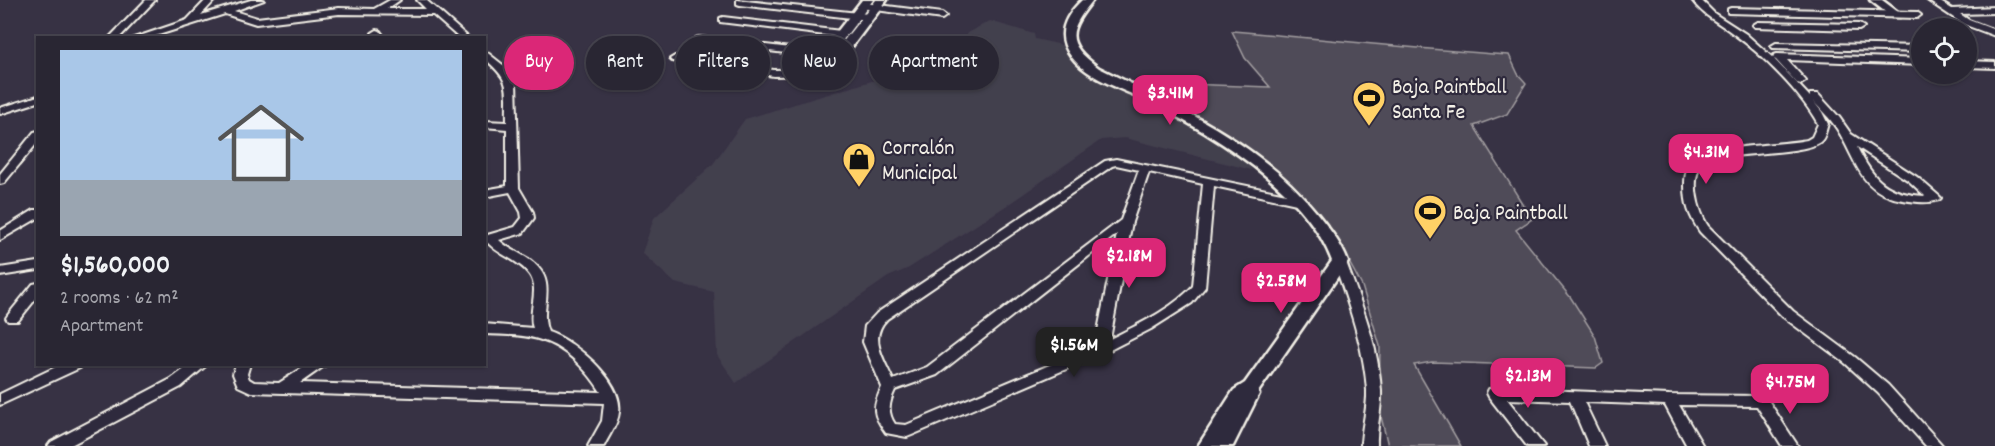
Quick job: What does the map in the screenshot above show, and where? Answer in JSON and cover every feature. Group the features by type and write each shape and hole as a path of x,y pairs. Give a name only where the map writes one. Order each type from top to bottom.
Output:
{"street":[{"path":"115,36 152,0"},
{"path":"191,21 211,0"},
{"path":"144,36 260,0"},
{"path":"339,11 343,0"},
{"path":"377,11 396,0"},
{"path":"421,0 463,36"},
{"path":"1088,0 1075,15 1067,35 1075,57 1095,71 1232,142 1276,176 1301,201 1330,241 1340,262 1373,373 1374,395 1368,429 1369,446"},
{"path":"1696,0 1703,10 1728,24 1767,57 1817,112 1823,124 1822,132 1817,139 1798,146 1719,154 1699,160 1693,167 1690,177 1690,208 1704,229 1788,314 1850,360 1883,389 1935,446"},
{"path":"1875,0 1896,15"},
{"path":"1931,0 1949,12 1995,33"},
{"path":"740,2 869,8 942,16"},
{"path":"723,20 841,34 869,8"},
{"path":"850,36 869,8"},
{"path":"1731,10 1917,15"},
{"path":"1949,12 1995,10"},
{"path":"225,11 256,21 339,11 434,12"},
{"path":"1826,12 1870,48"},
{"path":"1758,25 1859,27"},
{"path":"1776,46 1911,49"},
{"path":"486,54 505,71 511,81 513,188 527,212 526,225 519,230 488,240"},
{"path":"1767,57 1911,62"},
{"path":"1780,58 1837,121 1847,136 1913,179 1935,198 1905,198 1884,191 1863,171 1849,147 1847,136"},
{"path":"675,59 782,73"},
{"path":"1977,64 1995,65"},
{"path":"0,111 36,100"},
{"path":"486,124 511,126"},
{"path":"0,181 36,136"},
{"path":"890,387 870,342 872,326 882,315 1109,163 1116,162 1301,201"},
{"path":"1101,349 1126,222 1145,168"},
{"path":"1126,222 932,371 890,387 880,406 882,418 891,429 907,432 1101,349 1146,326 1187,300 1199,287 1209,181"},
{"path":"486,194 513,188"},
{"path":"0,236 36,214"},
{"path":"488,240 536,273 540,300 537,320 542,333"},
{"path":"1208,446 1240,395 1251,388 1340,262"},
{"path":"0,272 36,266"},
{"path":"13,318 36,289"},
{"path":"486,329 542,333 562,341 579,355 602,382 611,398 612,413 596,446"},
{"path":"0,400 71,366"},
{"path":"176,383 198,366"},
{"path":"57,446 209,366"},
{"path":"242,366 240,374 243,382 251,387 611,398"},
{"path":"282,387 317,366"},
{"path":"1223,446 1250,399 1251,388"},
{"path":"1536,446 1494,393 1761,401 1790,446"},
{"path":"1574,395 1597,446"},
{"path":"1669,400 1695,446"}],"shaded area":[{"name":"Corralón Municipal","path":"990,21 1034,34 1035,39 1062,45 1073,63 1089,75 1194,125 1243,159 1252,170 1125,138 1101,140 1006,206 909,268 888,277 736,383 717,355 714,292 675,283 642,253 654,218 713,164 745,119 842,90 857,90 857,85 869,82 869,90 999,90 999,36 967,36 967,33"},
{"name":"Baja Paintball","path":"1232,31 1509,55 1518,74 1526,83 1507,114 1474,126 1532,219 1516,230 1571,298 1595,336 1603,363 1596,368 1432,362 1414,365 1461,446 1388,446 1379,408 1380,346 1362,286 1343,251 1291,185 1262,159 1228,137 1126,82 1270,87 1245,58"}],"place":[{"name":"Baja Paintball Santa Fe","path":"1369,127"},
{"name":"Corralón Municipal","path":"859,188"},
{"name":"Baja Paintball","path":"1430,240"}]}
